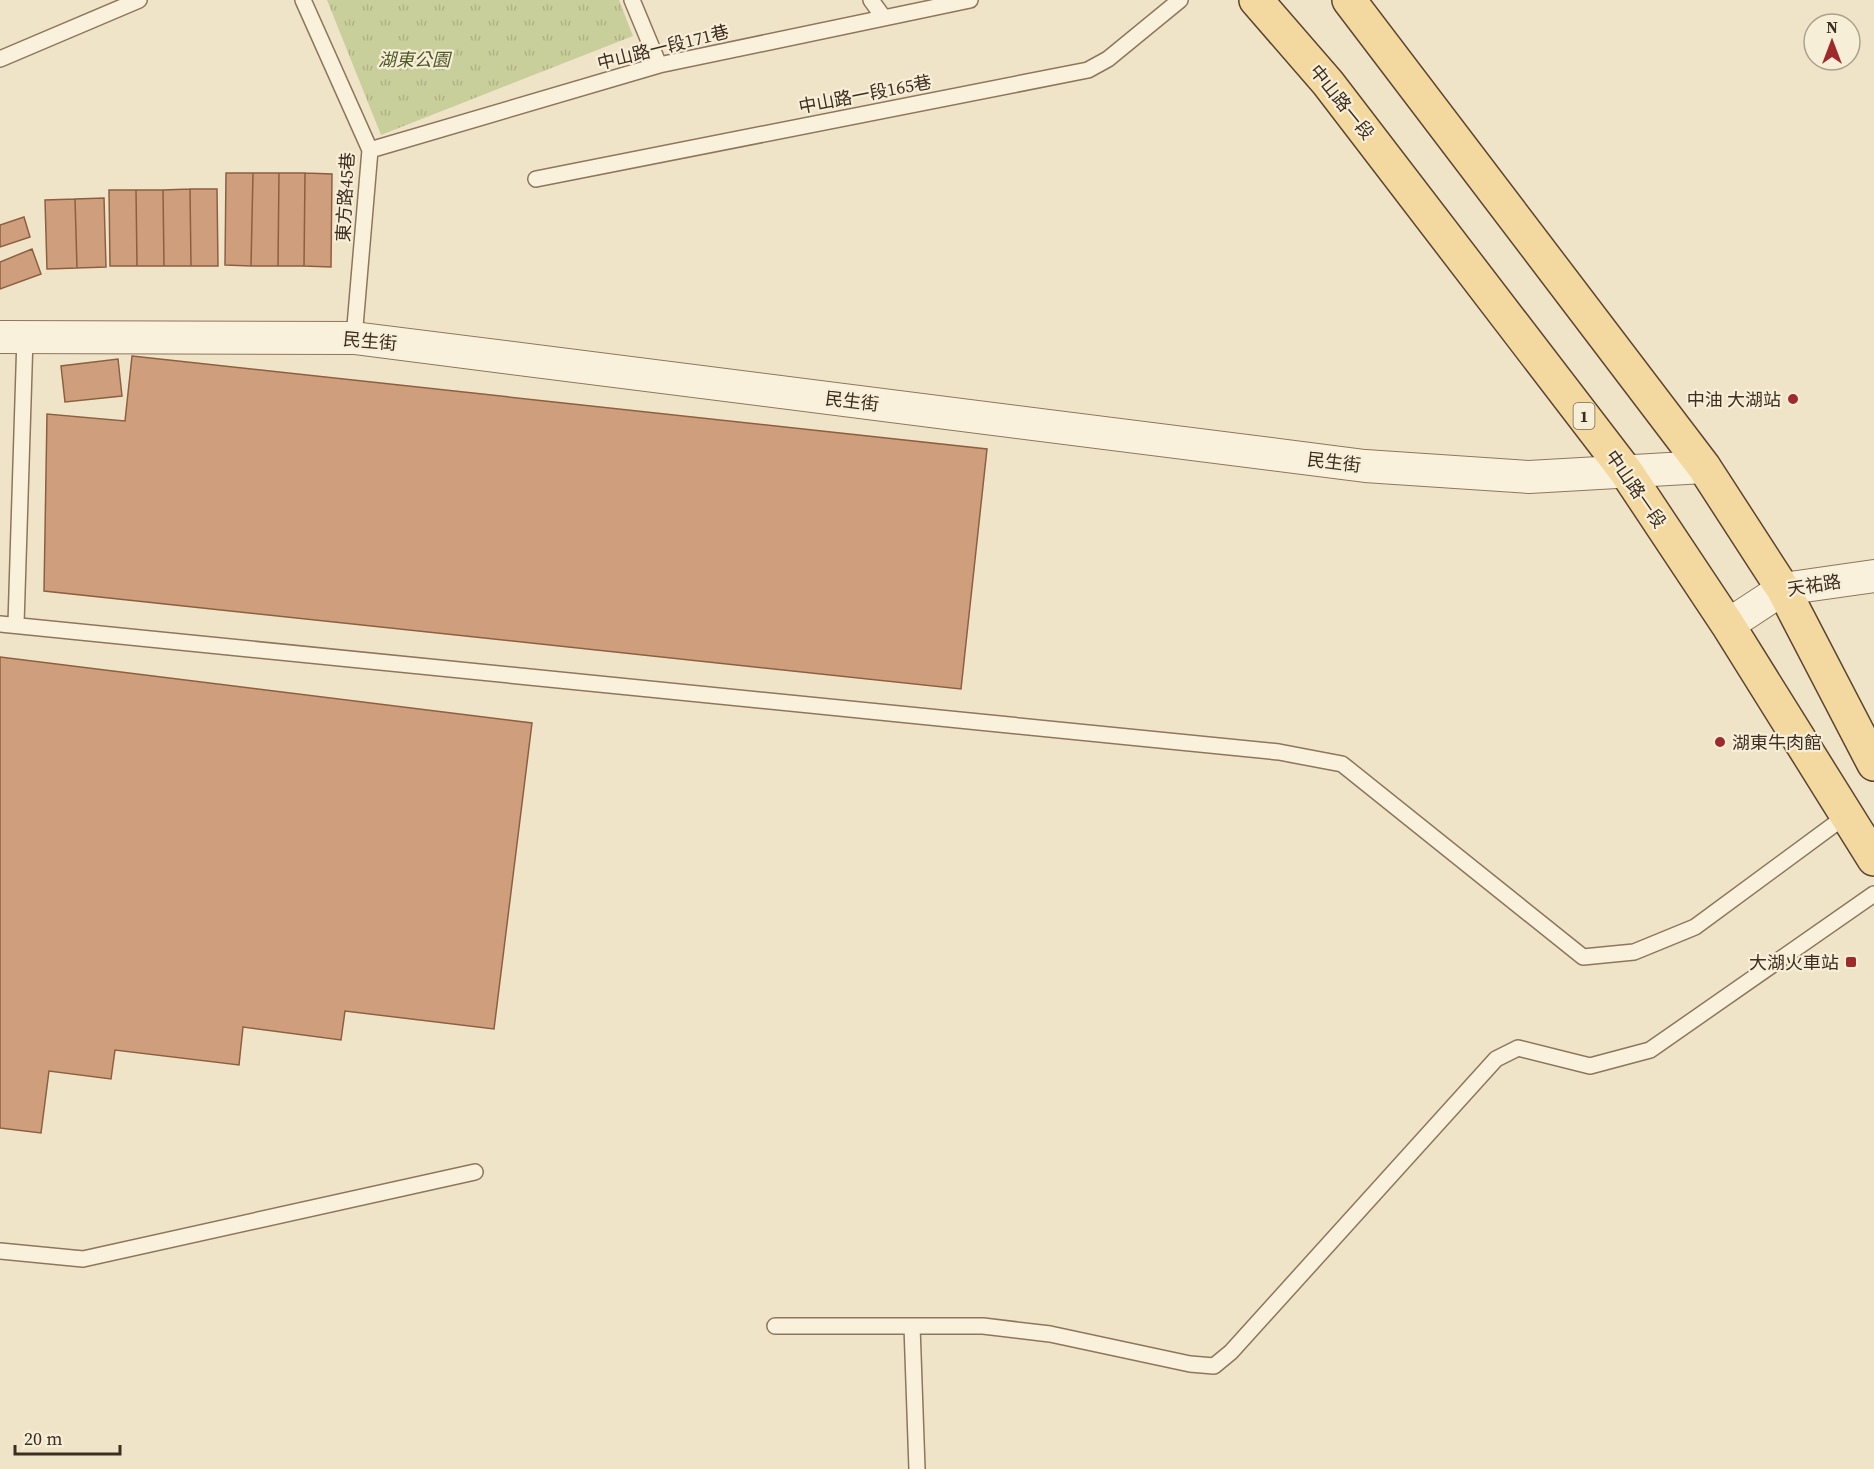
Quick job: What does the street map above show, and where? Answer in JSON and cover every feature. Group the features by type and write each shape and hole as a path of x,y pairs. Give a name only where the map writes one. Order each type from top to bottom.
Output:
{"main road":[{"name":"中山路一段","path":"1256,0 1328,83 1627,472 1728,625 1874,859"},
{"path":"1349,0 1704,467 1783,589 1874,764"}],"street":[{"name":"民生街","path":"13,337 354,338 1365,466 1529,477 1704,467"},
{"name":"天祐路","path":"1728,625 1783,589 1874,576"}],"lane":[{"path":"0,59 139,0"},
{"name":"東方路45巷","path":"303,0 370,150 354,338"},
{"path":"632,0 659,65"},
{"path":"871,0 884,18"},
{"name":"中山路一段171巷","path":"370,150 659,65 970,0"},
{"name":"中山路一段165巷","path":"536,178 1088,70 1108,59 1180,0"},
{"path":"13,337 16,624"},
{"path":"0,624 1279,752 1342,764 1583,957 1634,952 1695,927 1847,815"},
{"path":"775,1326 983,1326 1050,1334 1190,1364 1214,1366 1231,1352 1496,1059 1518,1048 1590,1066 1650,1050 1874,894"},
{"path":"0,1251 83,1259 475,1172"},
{"path":"912,1326 916,1469"}],"green space":[{"name":"湖東公園","path":"327,0 619,0 633,36 381,135"}],"building":[{"path":"226,173 253,173 251,266 225,265"},
{"path":"253,173 279,173 278,266 251,266"},
{"path":"279,173 305,173 304,266 278,266"},
{"path":"305,173 332,174 331,267 304,266"},
{"path":"190,189 217,189 218,266 191,266"},
{"path":"190,189 191,266 164,266 163,190"},
{"path":"109,190 136,190 137,266 110,266"},
{"path":"136,190 163,190 164,266 137,266"},
{"path":"104,198 106,267 77,268 75,199"},
{"path":"75,199 77,268 47,269 45,200"},
{"path":"24,217 30,237 0,247 0,225"},
{"path":"32,249 41,274 0,289 0,262"},
{"path":"132,356 987,449 961,689 44,591 47,414 125,421"},
{"path":"118,359 122,396 65,402 61,366"},
{"path":"0,657 532,723 494,1029 345,1011 341,1040 243,1027 239,1065 115,1050 111,1079 49,1071 41,1133 0,1128"}],"place":[{"name":"中油 大湖站","path":"1793,399"},
{"name":"湖東牛肉館","path":"1720,742"},
{"name":"大湖火車站","path":"1851,962"}]}
